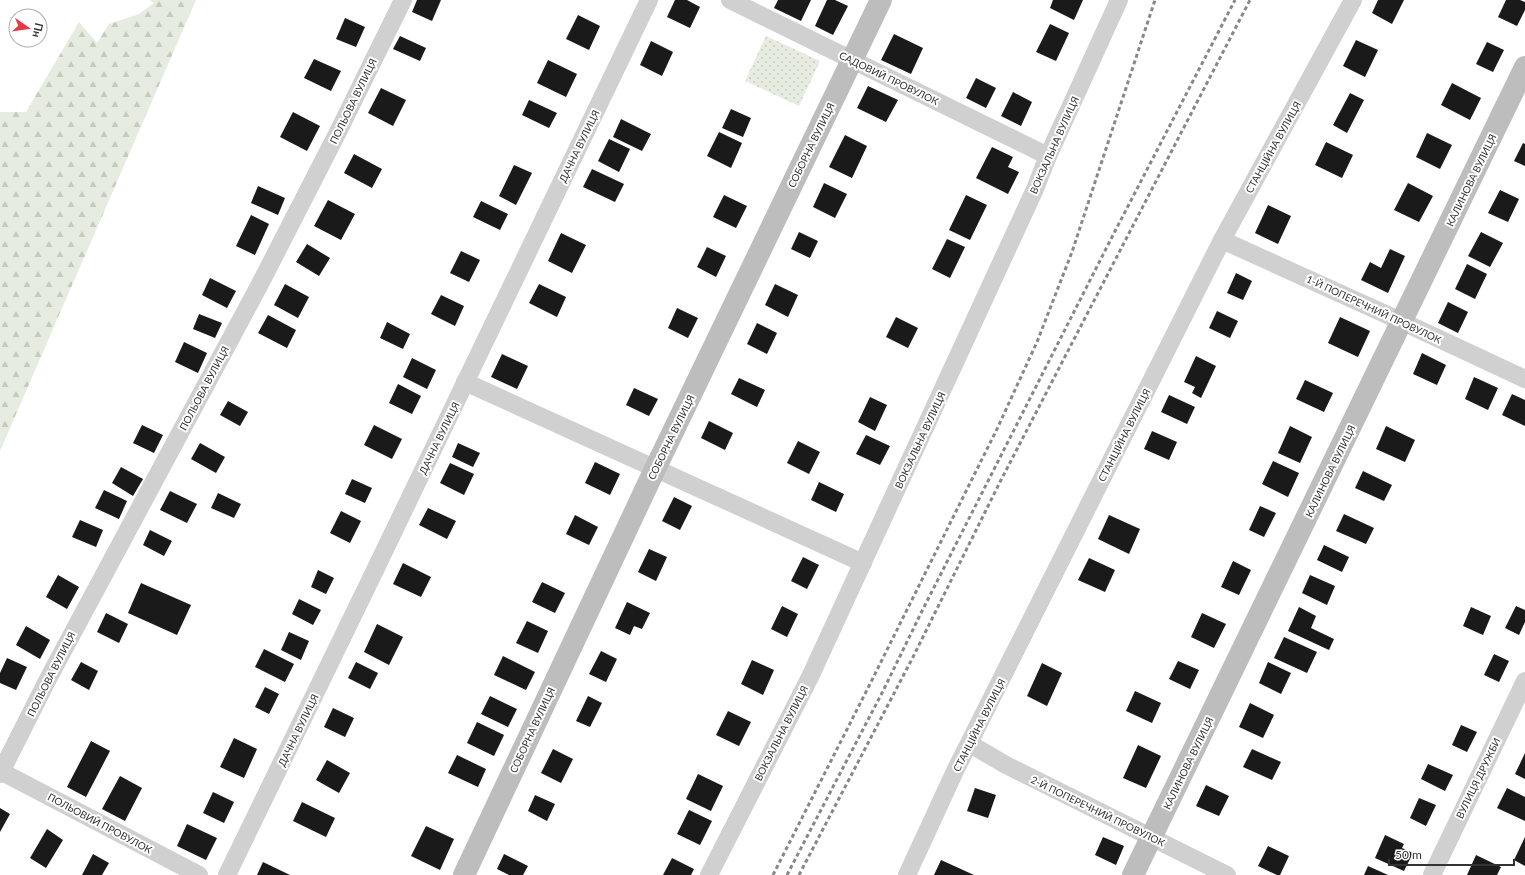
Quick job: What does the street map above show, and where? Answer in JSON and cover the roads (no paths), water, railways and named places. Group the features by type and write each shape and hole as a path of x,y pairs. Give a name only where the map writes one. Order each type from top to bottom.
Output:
{"street":[{"name":"ПОЛЬОВА ВУЛИЦЯ","path":"1,773 52,670 260,284 339,130 403,0"},
{"name":"ДАЧНА ВУЛИЦЯ","path":"227,875 649,0"},
{"name":"САДОВИЙ ПРОВУЛОК","path":"730,0 1048,156"},
{"name":"СОБОРНА ВУЛИЦЯ","path":"464,875 655,469 881,0"},
{"name":"ВОКЗАЛЬНА ВУЛИЦЯ","path":"709,875 810,677 1032,196 1048,156 1119,0"},
{"name":"СТАНЦІЙНА ВУЛИЦЯ","path":"907,875 955,772 1222,240 1353,0"},
{"name":"КАЛИНОВА ВУЛИЦЯ","path":"1133,875 1525,67"},
{"name":"1-Й ПОПЕРЕЧНИЙ ПРОВУЛОК","path":"1222,240 1525,379"},
{"path":"465,382 863,563"},
{"name":"ВУЛИЦЯ ДРУЖБИ","path":"1432,875 1525,681"},
{"name":"2-Й ПОПЕРЕЧНИЙ ПРОВУЛОК","path":"970,744 1006,765 1227,875"},
{"name":"ПОЛЬОВИЙ ПРОВУЛОК","path":"1,773 198,875"}],"railway":[{"path":"773,875 997,429 1037,342 1072,252 1155,0"},
{"path":"787,875 883,691 922,611 1113,235 1235,0"},
{"path":"799,875 912,659 1001,480 1250,0"}]}
